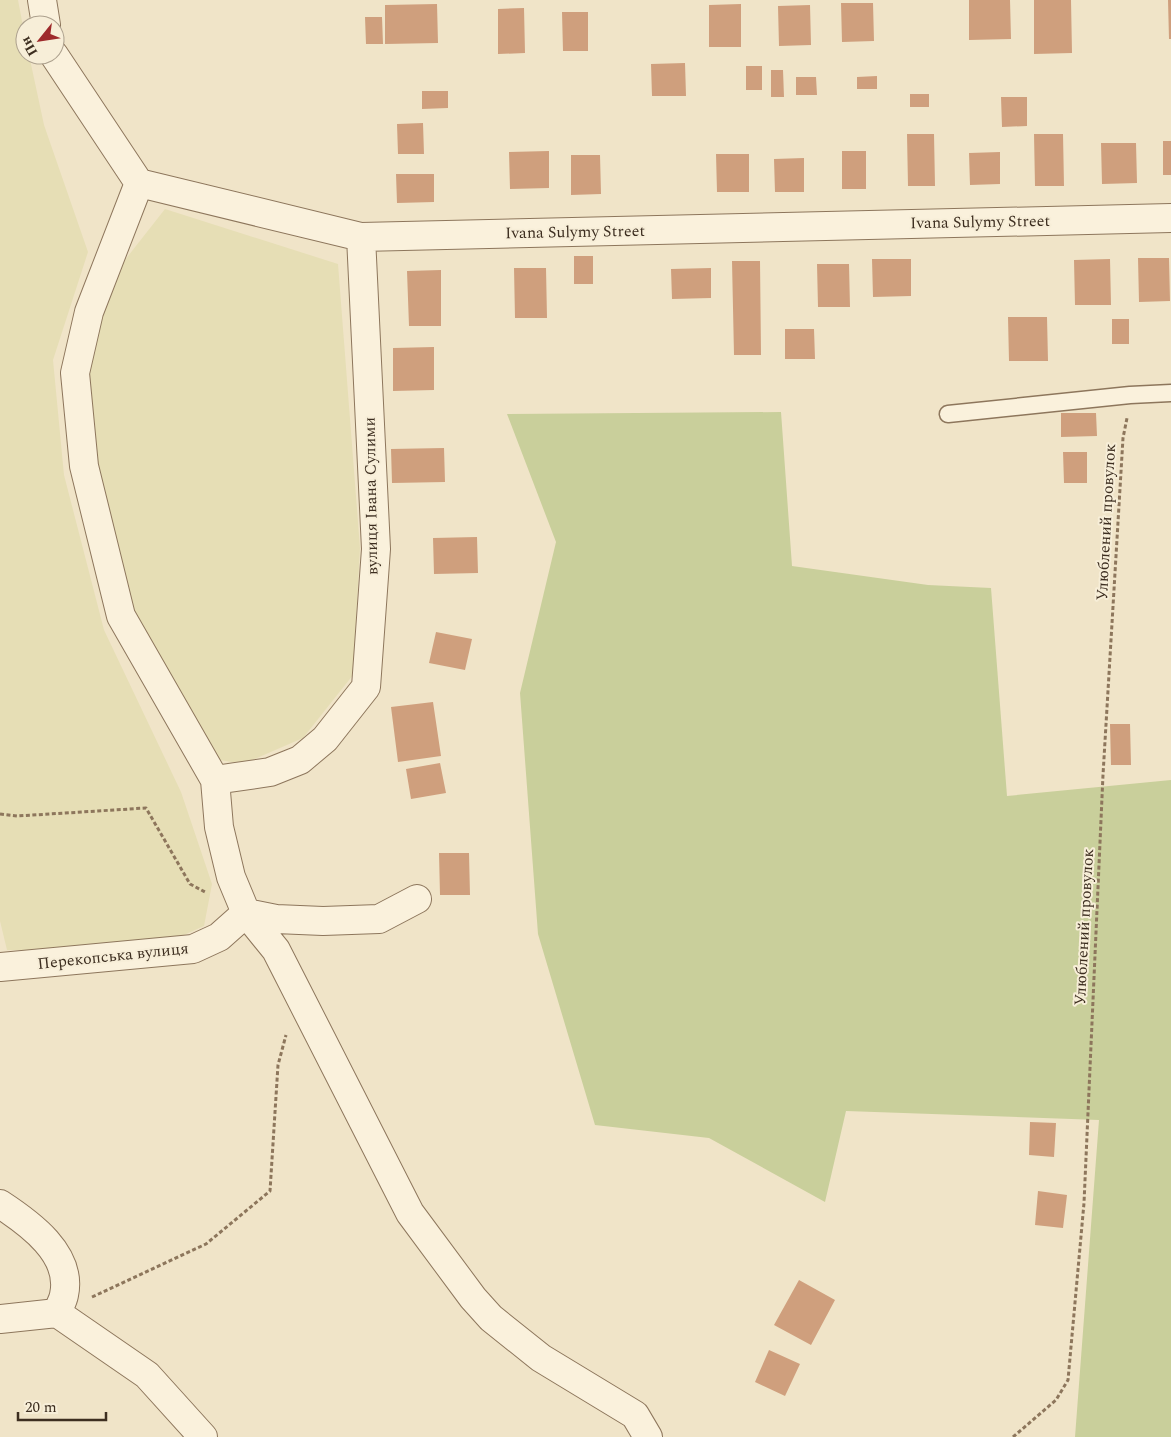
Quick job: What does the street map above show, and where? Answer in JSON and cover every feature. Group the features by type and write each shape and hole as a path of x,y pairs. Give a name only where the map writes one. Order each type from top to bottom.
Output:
{"street":[{"path":"42,0 44,15"},
{"path":"61,65 139,183 89,312 74,373 84,466 121,616 214,780 219,828 231,877 246,913 276,950 410,1213 473,1298 491,1318 541,1358 635,1415 648,1437"},
{"name":"Ivana Sulymy Street","path":"139,183 361,237 1171,218"},
{"name":"вулиця Івана Сулими","path":"214,780 270,772 300,760 325,739 366,687 376,549 361,237"},
{"path":"246,913 276,918 323,921 379,919 417,899"},
{"name":"Перекопська вулиця","path":"0,967 193,949 219,937 246,913"},
{"path":"0,1204 21,1217 54,1249 64,1273 64,1294 57,1313"},
{"path":"0,1319 57,1313 147,1374 203,1437"}],"lane":[{"path":"948,414 1130,395 1171,393"}],"path":[{"name":"Улюблений провулок","path":"1013,1437 1056,1400 1068,1380 1084,1203 1103,775 1123,438 1130,395"},
{"path":"0,814 17,816 146,808 190,884 206,892"},
{"path":"57,1313 206,1244 270,1191 278,1065 298,992"}],"shaded area":[{"path":"0,0 18,0 21,15 15,15 15,65 31,65 44,125 88,252 53,360 64,475 104,630 181,792 212,884 204,926 150,950 7,950 0,921"},
{"path":"165,209 338,264 360,548 353,675 303,738 243,764 203,757 127,615 90,467 82,353 110,279"}],"green space":[{"path":"781,412 792,566 928,585 991,588 1007,796 1171,780 1171,1437 1075,1437 1099,1120 846,1111 825,1202 709,1138 595,1125 538,934 520,693 556,542 507,414"}],"building":[{"path":"969,0 1010,0 1011,39 969,40"},
{"path":"1034,0 1071,0 1072,53 1034,54"},
{"path":"1168,0 1171,0 1171,39 1169,39"},
{"path":"841,3 873,3 874,41 842,42"},
{"path":"437,4 438,43 385,44 385,5"},
{"path":"741,4 741,47 709,47 709,5"},
{"path":"810,5 811,45 779,46 778,6"},
{"path":"524,8 525,53 498,54 498,9"},
{"path":"562,12 588,12 588,51 563,51"},
{"path":"365,17 382,17 383,44 366,44"},
{"path":"685,63 686,96 652,96 651,64"},
{"path":"746,66 762,66 762,90 746,90"},
{"path":"771,70 783,70 784,97 771,97"},
{"path":"877,76 877,89 857,89 857,77"},
{"path":"796,77 816,77 817,95 796,95"},
{"path":"422,91 448,91 448,108 422,109"},
{"path":"910,94 929,94 929,107 910,107"},
{"path":"1001,97 1027,97 1027,126 1002,127"},
{"path":"423,123 424,154 398,154 397,124"},
{"path":"907,134 934,134 935,186 908,186"},
{"path":"1034,134 1063,134 1064,186 1035,186"},
{"path":"1163,141 1171,141 1171,175 1163,175"},
{"path":"1101,143 1136,143 1137,183 1102,184"},
{"path":"549,151 549,188 510,189 509,152"},
{"path":"842,151 866,151 866,189 842,189"},
{"path":"1000,152 1000,184 970,185 969,153"},
{"path":"716,154 749,154 749,192 717,192"},
{"path":"571,155 600,155 601,194 571,195"},
{"path":"804,158 804,192 775,192 774,159"},
{"path":"396,174 434,174 434,202 397,203"},
{"path":"574,256 593,256 593,284 574,284"},
{"path":"1138,258 1169,258 1170,301 1139,302"},
{"path":"872,259 911,259 911,296 873,297"},
{"path":"1110,259 1111,305 1075,305 1074,260"},
{"path":"732,261 760,261 761,355 734,355"},
{"path":"817,264 849,264 850,307 818,307"},
{"path":"514,268 546,268 547,318 515,318"},
{"path":"711,268 711,298 672,299 671,269"},
{"path":"441,270 441,326 409,326 407,271"},
{"path":"1008,317 1047,317 1048,361 1009,361"},
{"path":"1112,319 1129,319 1129,344 1112,344"},
{"path":"785,329 814,329 815,359 785,359"},
{"path":"434,347 434,390 393,391 393,348"},
{"path":"1061,413 1096,413 1097,436 1061,437"},
{"path":"444,448 445,482 392,483 391,449"},
{"path":"1063,452 1087,452 1087,483 1064,483"},
{"path":"477,537 478,573 434,574 433,538"},
{"path":"436,632 472,639 465,670 429,663"},
{"path":"433,702 441,756 398,762 391,707"},
{"path":"1110,724 1130,724 1131,765 1111,765"},
{"path":"440,763 446,793 411,799 406,769"},
{"path":"439,853 469,853 470,895 440,895"},
{"path":"1030,1122 1056,1123 1054,1157 1029,1155"},
{"path":"1038,1191 1067,1195 1063,1228 1035,1225"},
{"path":"799,1280 835,1300 811,1345 774,1325"},
{"path":"769,1350 800,1364 785,1396 755,1382"}]}
